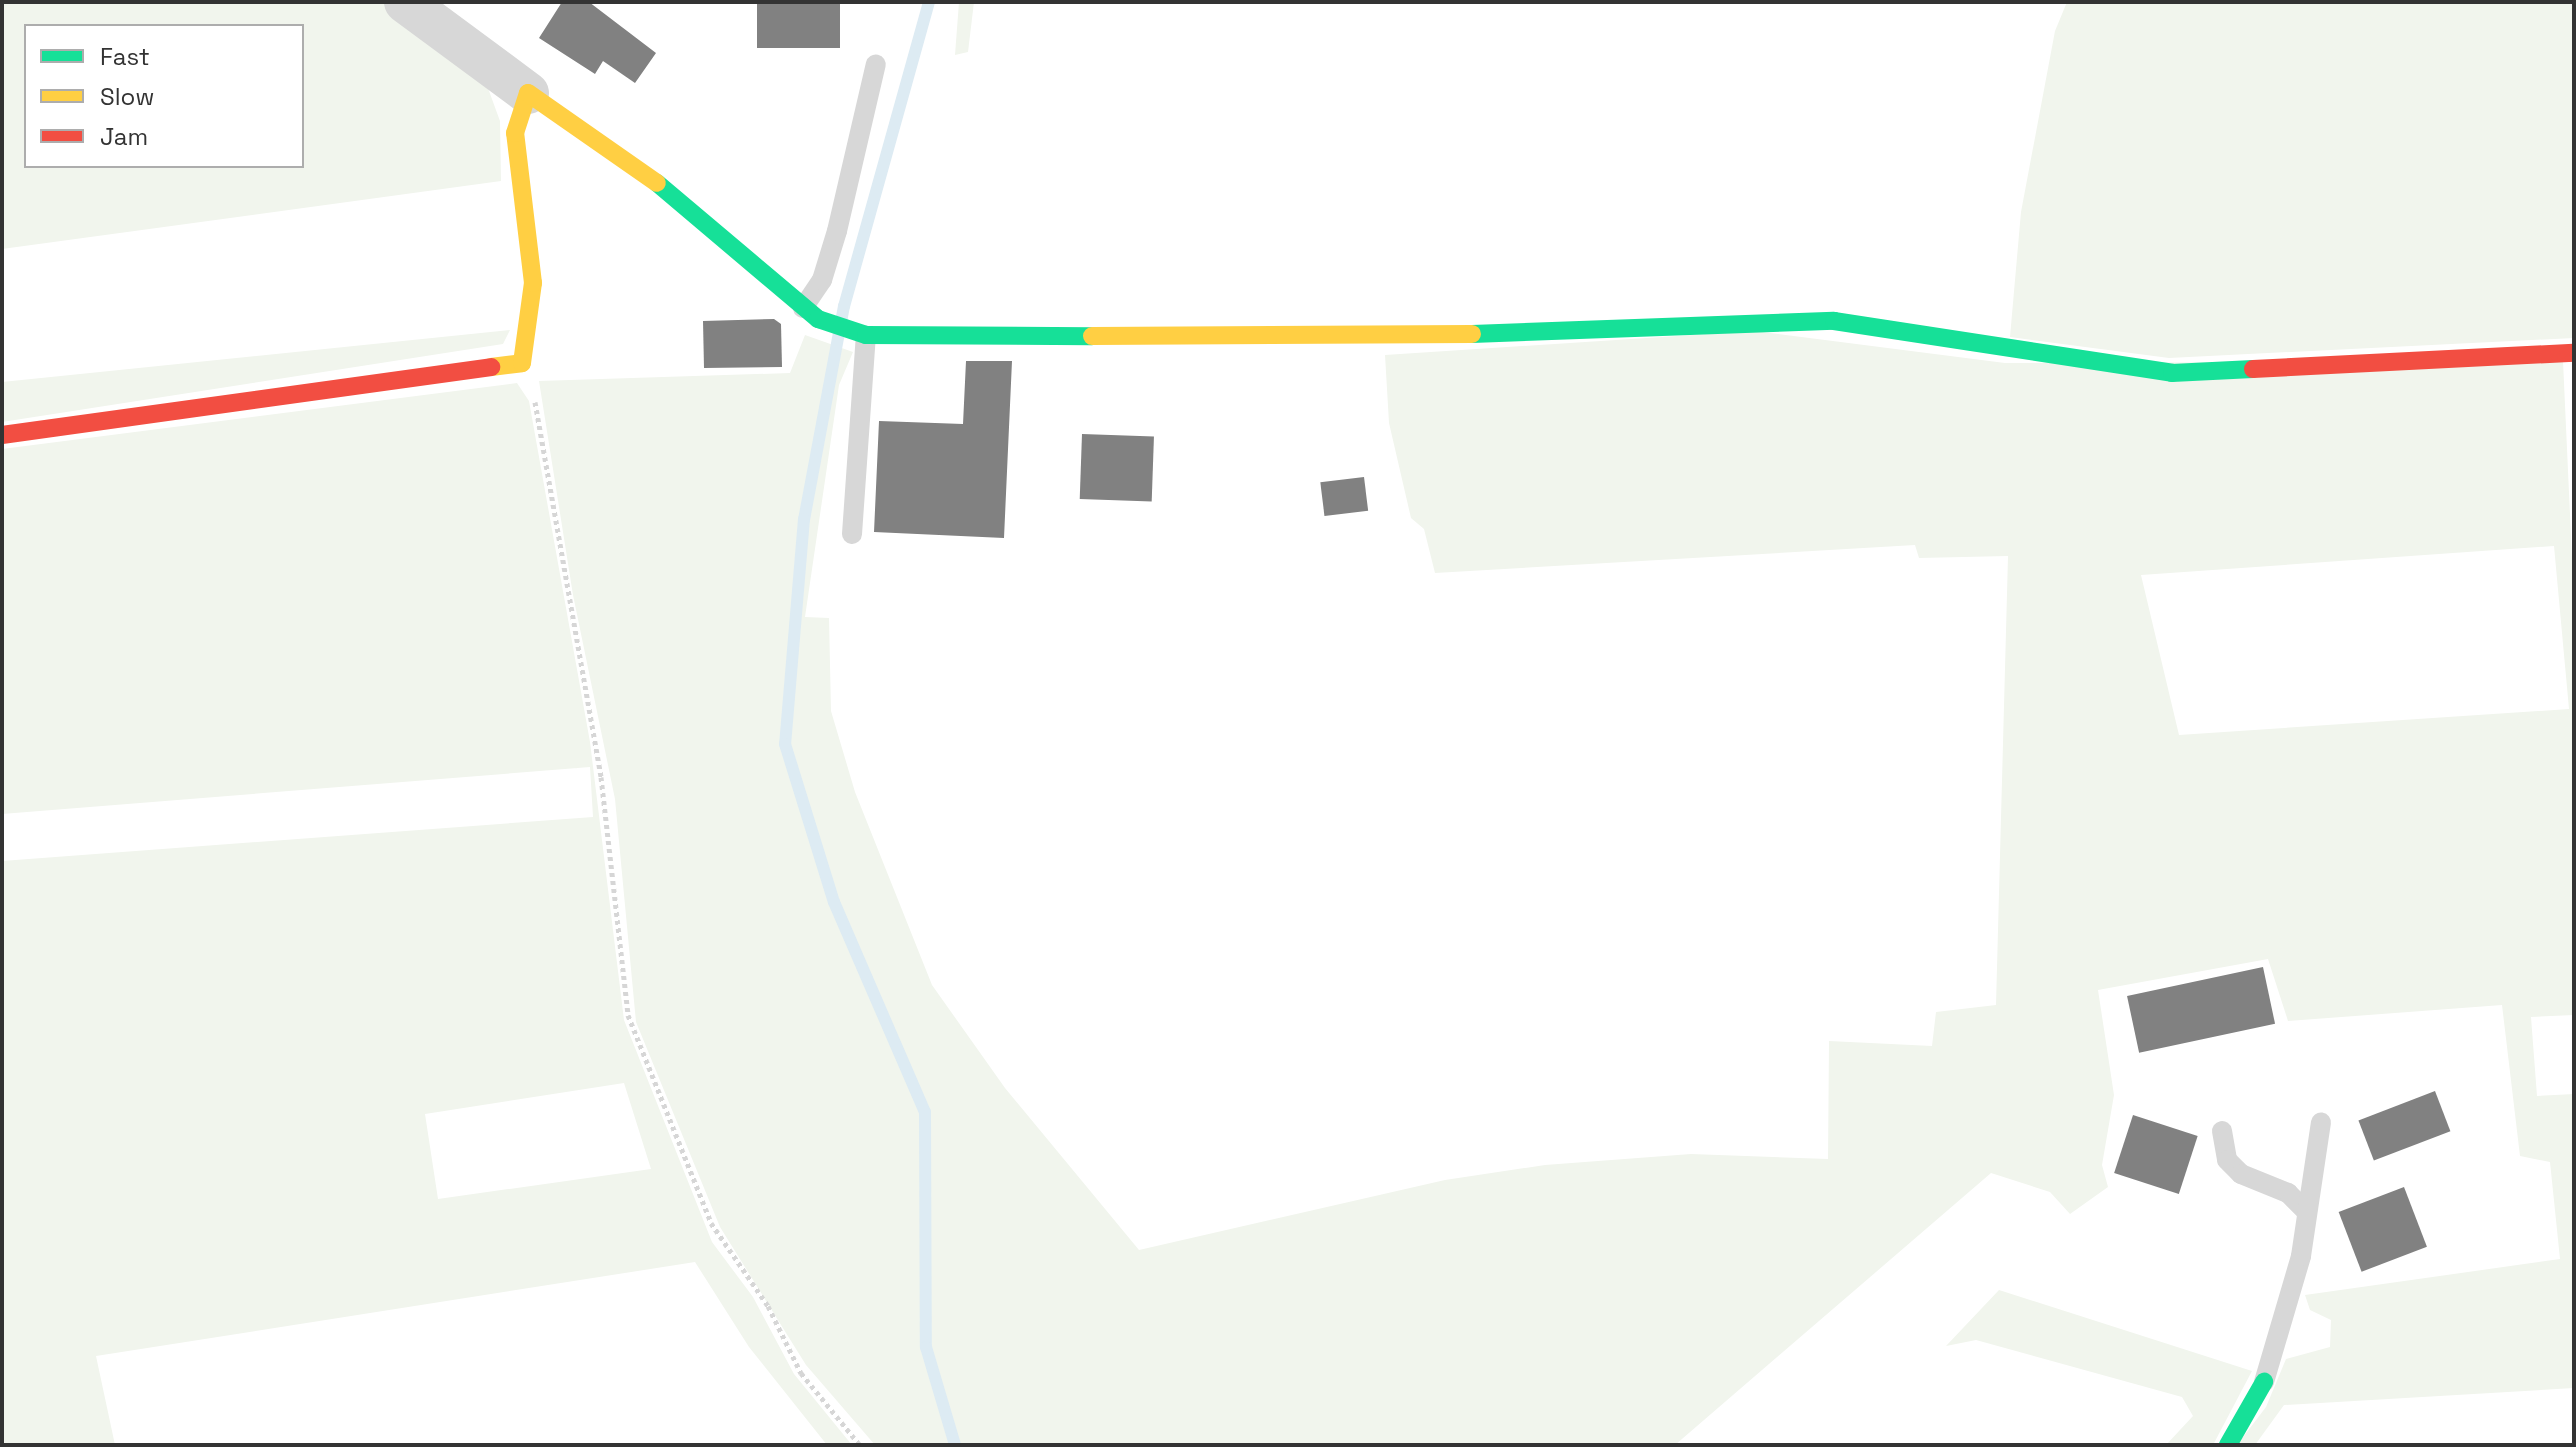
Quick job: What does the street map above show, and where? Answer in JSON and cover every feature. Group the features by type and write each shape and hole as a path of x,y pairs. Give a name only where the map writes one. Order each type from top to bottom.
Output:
{"street":[{"path":"405,2 528,93 646,173 810,314 863,334 1356,338 1834,321 2172,373 2574,353"},
{"path":"2,435 522,363 533,283 515,133 528,93"},
{"path":"2228,1445 2264,1382"}],"lane":[{"path":"810,314 826,268 876,64"},
{"path":"852,534 863,334"},
{"path":"2264,1382 2307,1212 2321,1122"},
{"path":"2222,1131 2227,1160 2241,1174 2288,1193 2307,1212"}],"path":[{"path":"522,363 535,404 601,777 628,1015 711,1223 768,1306 801,1373 860,1445"}],"shaded area":[{"path":"2,2 389,2 485,80 500,121 501,181 2,249"},
{"path":"959,2 974,2 968,52 955,55"},
{"path":"2067,2 2574,2 2574,338 2169,358 2010,337 2021,212 2055,31"},
{"path":"510,330 503,344 2,422 2,382"},
{"path":"1754,331 2005,363 2563,361 2574,602 2574,1015 2531,1017 2537,1096 2574,1094 2574,1388 2284,1405 2255,1445 2237,1445 2266,1407 2286,1359 2330,1347 2331,1320 2310,1310 2305,1295 2560,1259 2550,1162 2520,1156 2502,1005 2288,1021 2268,959 2098,990 2114,1095 2102,1165 2108,1187 2070,1214 2050,1192 1991,1173 1675,1445 875,1445 806,1365 720,1227 636,1022 615,799 573,595 539,381 790,373 805,335 853,352 839,385 805,617 829,618 831,711 855,792 932,985 1005,1088 1139,1250 1445,1180 1545,1165 1691,1154 1828,1159 1829,1041 1932,1046 1936,1012 1996,1005 2008,556 1919,558 1915,545 1435,573 1424,529 1411,518 1389,423 1385,355","holes":["2554,546 2569,709 2179,735 2141,575"]},
{"path":"517,383 529,401 590,742 624,1020 712,1242 753,1297 794,1374 852,1445 827,1445 749,1347 695,1262 96,1356 115,1445 2,1445 2,861 593,817 590,767 2,814 2,449","holes":["624,1083 651,1169 438,1199 425,1114"]},
{"path":"1999,1290 2252,1371 2213,1445 2166,1445 2193,1416 2182,1397 1976,1340 1946,1346"}],"building":[{"path":"562,2 589,2 656,53 635,83 603,61 595,74 539,38"},
{"path":"757,2 840,2 840,48 757,48"},
{"path":"774,319 781,324 782,367 704,368 703,321"},
{"path":"966,361 1012,361 1004,538 874,532 879,421 963,424"},
{"path":"1082,434 1154,437 1152,501 1080,499"},
{"path":"1364,477 1368,511 1324,516 1320,482"},
{"path":"2263,967 2275,1024 2139,1053 2127,996"},
{"path":"2435,1091 2450,1131 2374,1161 2358,1120"},
{"path":"2133,1115 2198,1136 2179,1194 2114,1173"},
{"path":"2404,1187 2427,1247 2362,1272 2339,1212"}],"waterway":[{"path":"929,2 844,306 804,519 785,744 834,902 925,1112 926,1347 955,1445"}],"traffic: fast":[{"path":"657,183 818,319 866,335 1092,336"},
{"path":"1472,334 1834,321 2172,373 2253,369"},
{"path":"2228,1445 2264,1382"}],"traffic: slow":[{"path":"491,367 522,363 533,283 515,133 528,93 657,183"},
{"path":"1092,336 1472,334"}],"traffic: jam":[{"path":"2253,369 2574,353"},
{"path":"2,435 491,367"}]}
